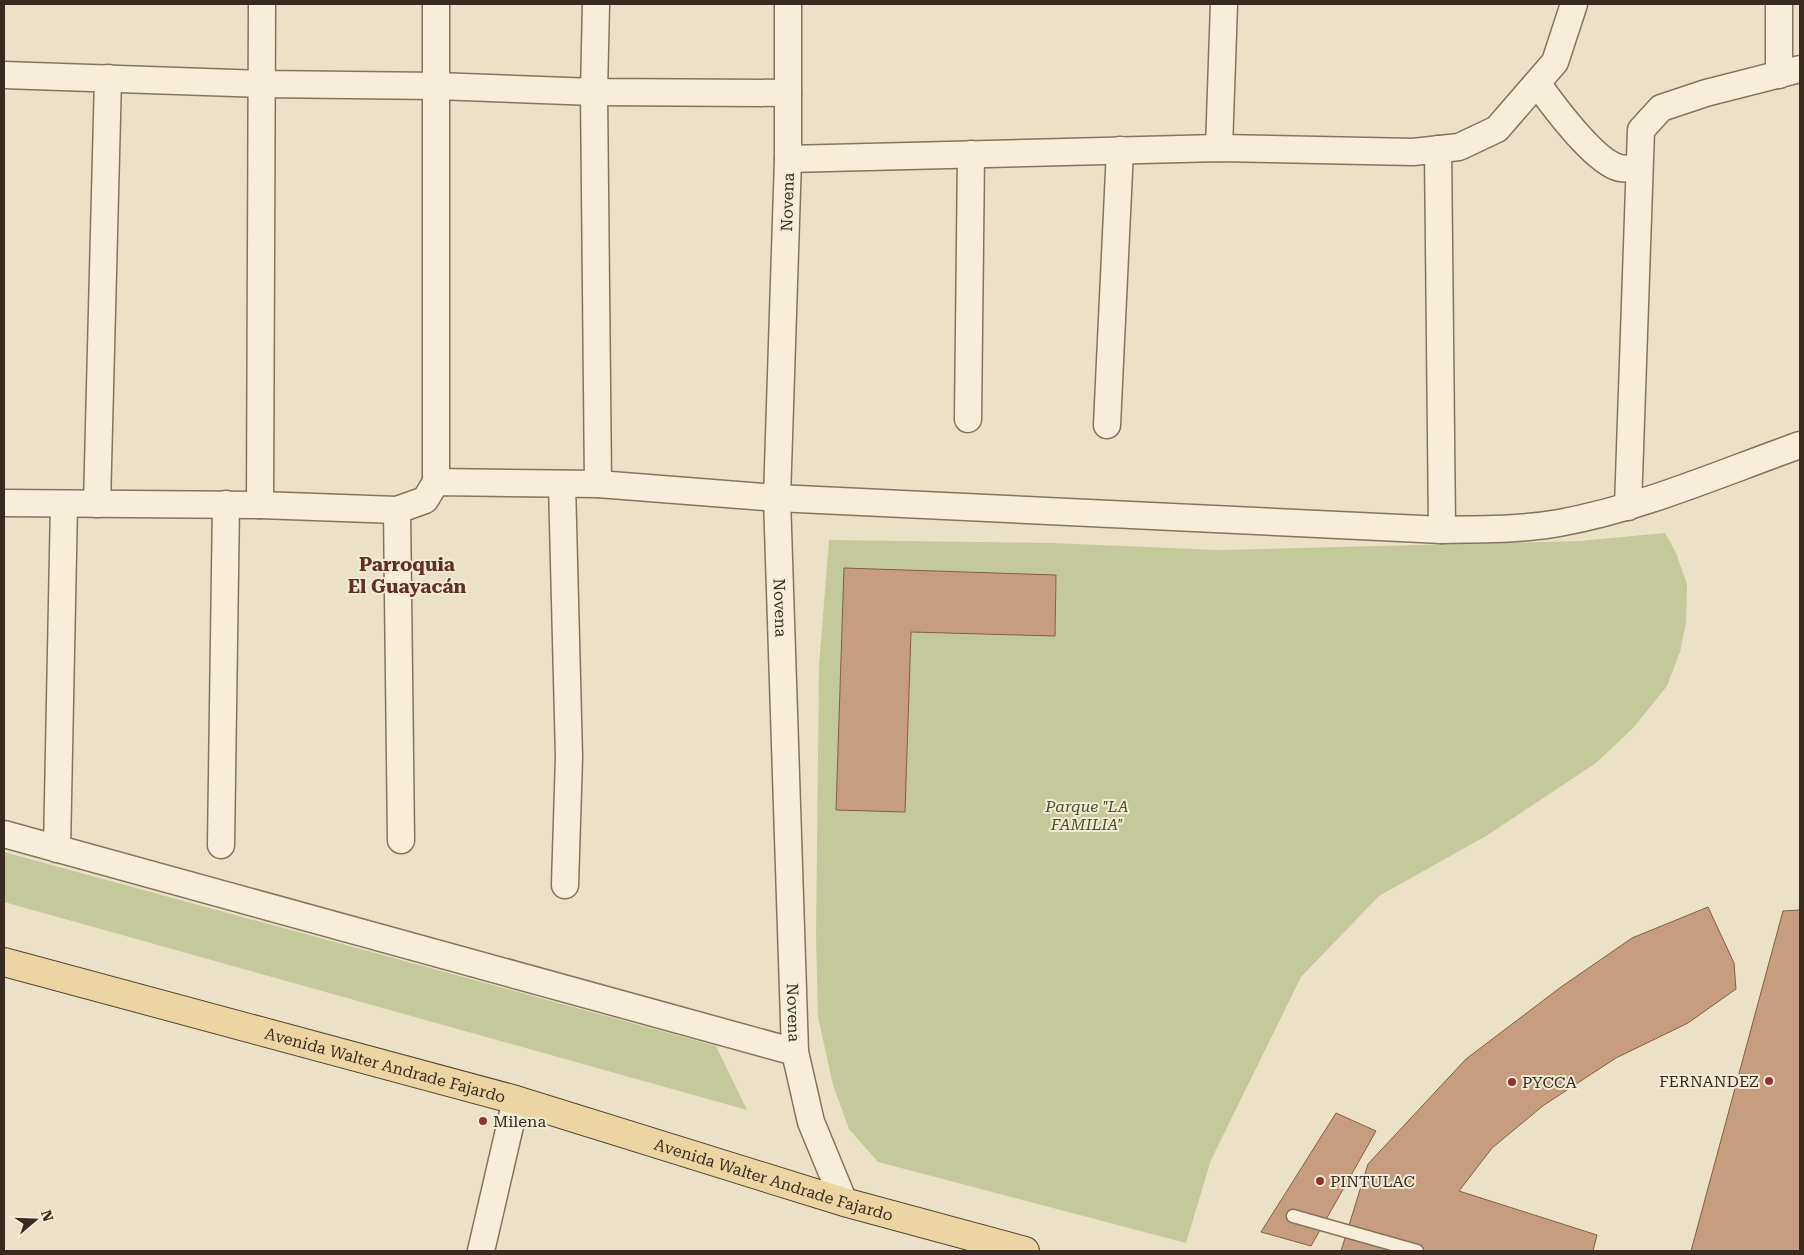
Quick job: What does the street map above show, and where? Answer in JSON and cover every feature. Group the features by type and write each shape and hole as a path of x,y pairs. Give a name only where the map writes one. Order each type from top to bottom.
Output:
{"main road":[{"name":"Avenida Walter Andrade Fajardo","path":"4,962 516,1100 994,1247 1025,1251"}],"street":[{"path":"260,505 262,4"},
{"path":"4,503 226,504 397,510 425,500 436,482 434,386 436,4"},
{"path":"596,4 594,92 598,484"},
{"name":"Novena","path":"788,4 788,159 777,498 795,1052 811,1122 844,1202"},
{"path":"1219,148 1224,4"},
{"path":"788,159 1219,148 1413,152 1459,147 1496,129 1555,62 1574,4"},
{"path":"1628,507 1641,130 1661,108 1706,93 1790,72 1779,4"},
{"path":"4,75 262,84 437,86 594,92 788,93"},
{"path":"97,504 108,78"},
{"path":"1537,83 1562,117 1598,154 1619,168 1639,168"},
{"path":"1438,149 1442,530"},
{"path":"1107,425 1120,150"},
{"path":"968,419 971,154"},
{"path":"436,482 598,484 777,498 1442,530 1522,528 1559,523 1628,507 1800,445"},
{"path":"562,484 569,757 565,886"},
{"path":"57,849 64,504"},
{"path":"221,845 226,504"},
{"path":"397,510 401,840"},
{"path":"4,834 795,1052"},
{"path":"481,1251 516,1100"}],"lane":[{"path":"1293,1216 1417,1251"}],"green space":[{"name":"Parque \"LA FAMILIA\"","path":"1665,533 1676,553 1687,584 1686,623 1680,652 1667,686 1634,727 1596,763 1486,836 1379,896 1301,977 1211,1160 1186,1243 878,1162 849,1129 833,1085 818,1017 816,935 819,666 829,540 1051,543 1217,550 1580,541"},
{"path":"4,852 716,1046 747,1110 4,902"}],"building":[{"path":"844,568 1056,575 1055,636 911,632 905,812 836,810"},
{"name":"PYCCA","path":"1708,907 1734,963 1736,989 1688,1023 1616,1058 1544,1105 1492,1148 1459,1191 1597,1235 1593,1251 1341,1251 1368,1164 1466,1059 1561,987 1632,938"},
{"name":"FERNANDEZ","path":"1800,910 1800,1251 1691,1251 1783,911"},
{"name":"PINTULAC","path":"1336,1113 1376,1131 1311,1246 1261,1232"}],"place":[{"name":"FERNANDEZ","path":"1769,1081"},
{"name":"PYCCA","path":"1512,1082"},
{"name":"Milena","path":"483,1121"},
{"name":"PINTULAC","path":"1320,1181"}],"district":[{"name":"Parroquia El Guayacán","path":"407,575"}]}
